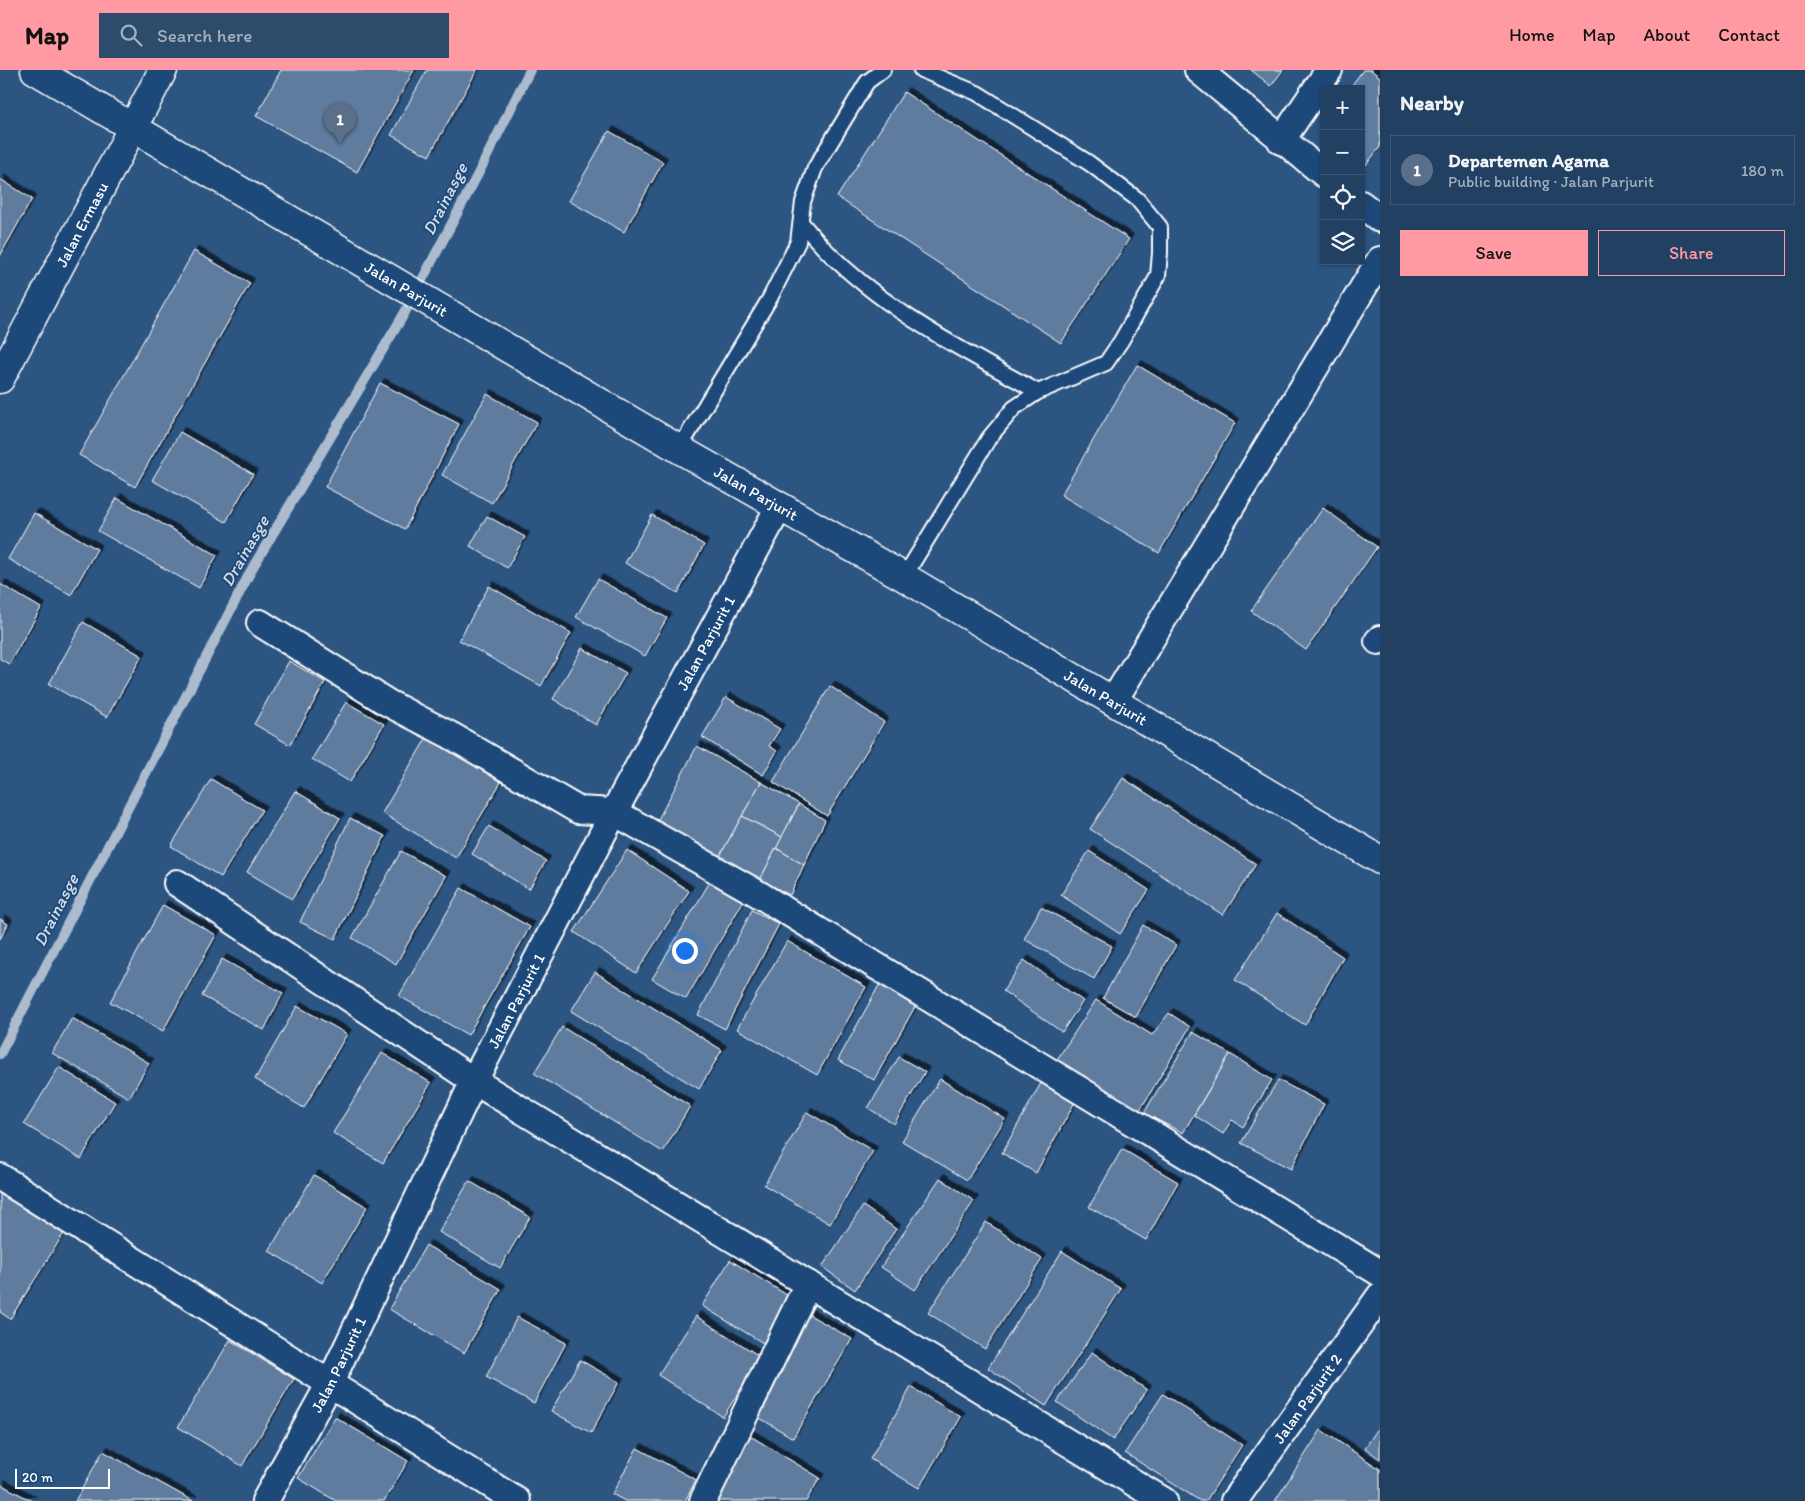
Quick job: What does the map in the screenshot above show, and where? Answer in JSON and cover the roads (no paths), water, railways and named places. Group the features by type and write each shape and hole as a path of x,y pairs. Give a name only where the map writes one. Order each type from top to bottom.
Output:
{"street":[{"name":"Jalan Parjurit","path":"35,70 778,507 904,577 1380,860"},
{"name":"Jalan Ermasu","path":"0,378 163,70"},
{"path":"1198,70 1280,141 1320,171"},
{"path":"1280,141 1329,70"},
{"path":"1365,207 1380,218"},
{"path":"1113,702 1380,260"},
{"name":"Jalan Parjurit 1","path":"265,1501 329,1385 474,1081 614,812 778,507"},
{"path":"260,623 388,703 450,735 578,810 614,812 755,892 1380,1273"},
{"path":"177,883 474,1081 1164,1501"},
{"path":"0,1178 517,1501"},
{"path":"703,1501 808,1284"},
{"name":"Jalan Parjurit 2","path":"1234,1501 1380,1296"}],"lane":[{"path":"679,449 770,298 798,242 803,202 815,168 867,82 883,70"},
{"path":"904,577 989,438 1014,408 1038,392 1106,363 1158,276 1160,226 1137,199 1089,164 977,93 921,70"},
{"path":"801,222 821,248 851,276 963,350 1038,392"}],"waterway":[{"name":"Drainasge","path":"0,1054 253,567 404,314 478,174 530,70"}],"place":[{"name":"Departemen Agama","path":"340,144"}]}
